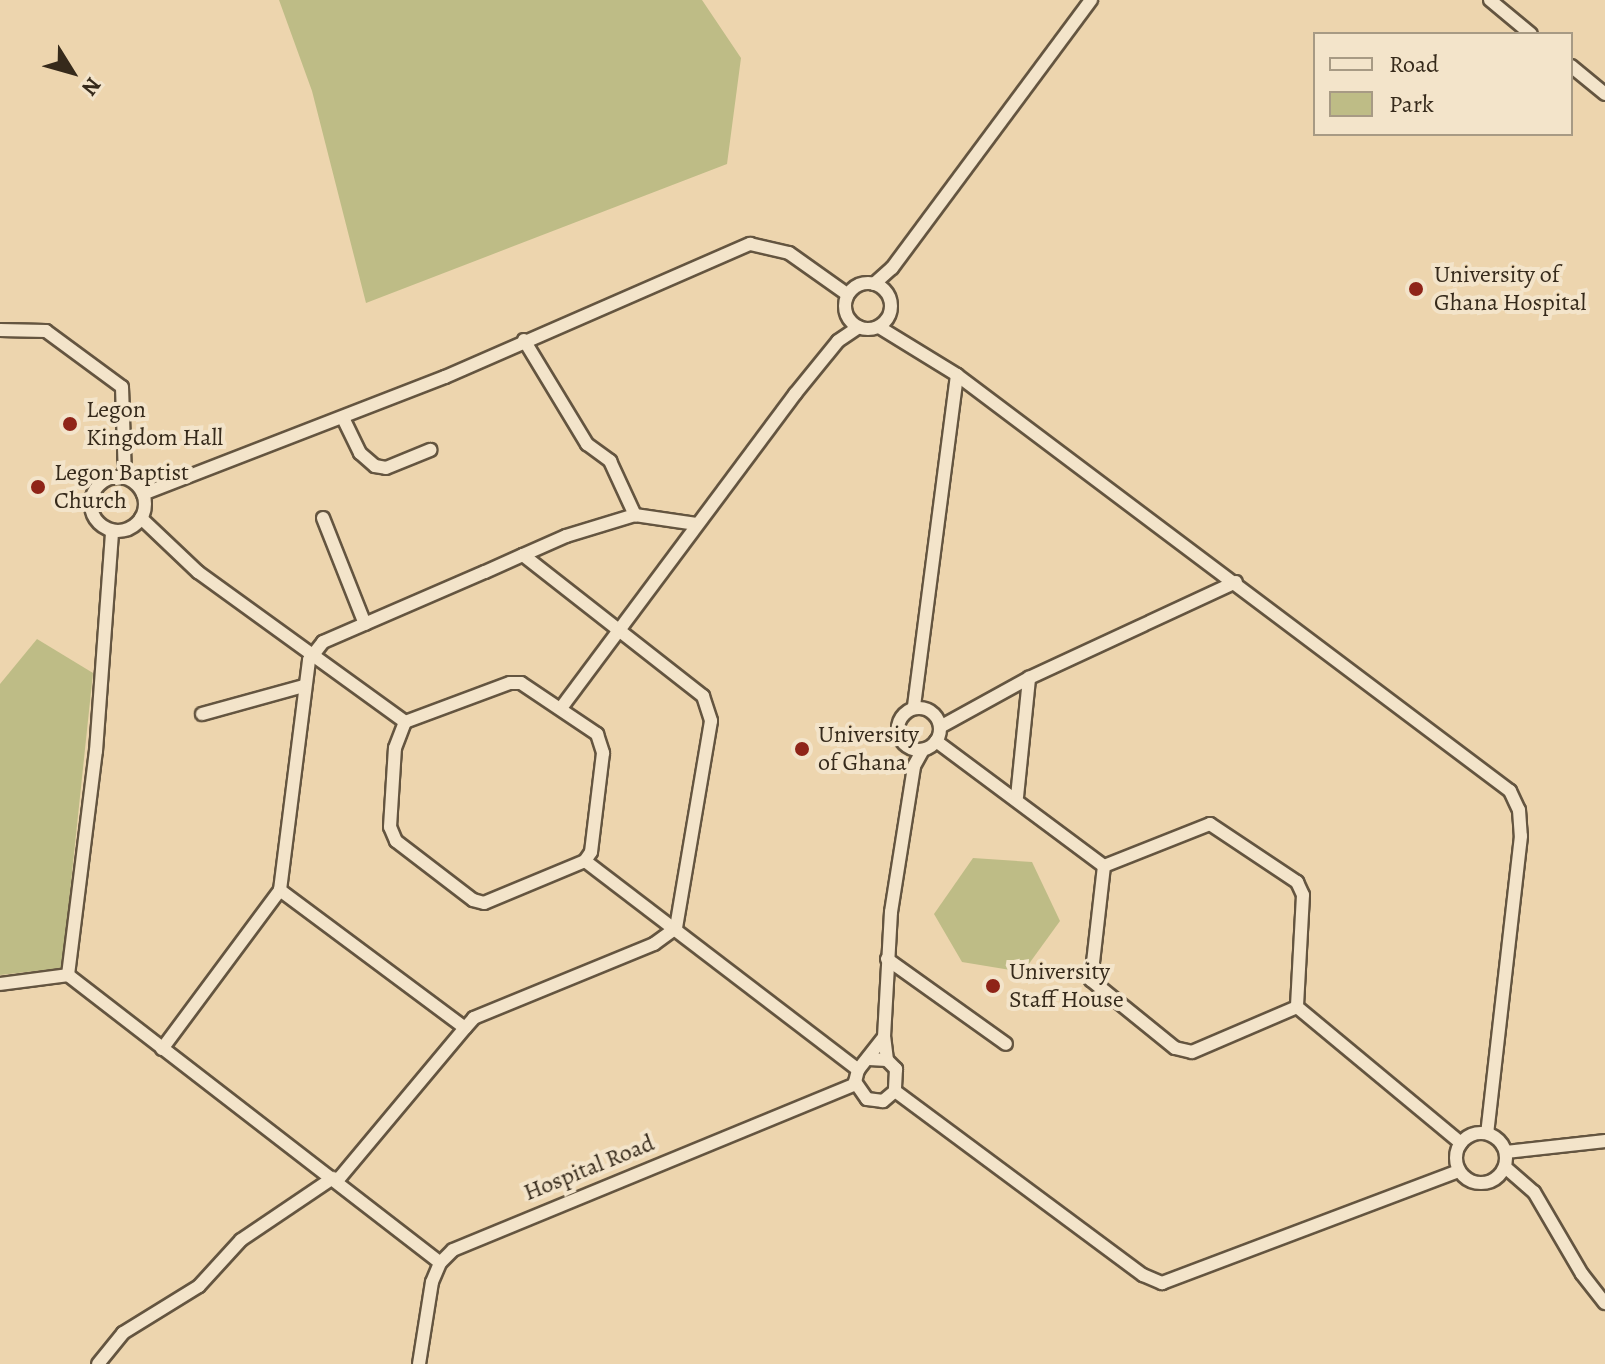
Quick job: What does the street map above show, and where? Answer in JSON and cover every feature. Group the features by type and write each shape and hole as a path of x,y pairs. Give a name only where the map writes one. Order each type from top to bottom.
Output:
{"street":[{"path":"848,295 874,284 892,268 1091,0"},
{"path":"1490,0 1529,32"},
{"path":"1573,68 1605,94"},
{"path":"143,494 343,418 750,244 789,253 848,295"},
{"path":"892,268 888,293 890,315 915,345"},
{"path":"874,284 888,293"},
{"path":"561,708 618,627 838,341 847,316 848,295"},
{"path":"879,327 890,315"},
{"path":"847,316 859,327"},
{"path":"838,341 859,327 879,327 915,345 1494,776 1519,810 1521,836 1487,1133"},
{"path":"0,330 46,331 122,387 125,478"},
{"path":"524,340 587,444 610,461 635,515"},
{"path":"940,727 920,708 919,683 957,375"},
{"path":"343,418 360,453 375,466 386,468 430,450"},
{"path":"125,478 143,494 141,518 128,529 112,531 93,515 92,498 108,479 125,478"},
{"path":"162,1049 280,890 304,686 313,651 365,624 523,555 635,515 696,524"},
{"path":"141,518 198,572 313,651 405,722"},
{"path":"323,518 365,624"},
{"path":"68,975 96,751 112,531"},
{"path":"98,1364 123,1333 199,1286 241,1240 335,1180 474,1018 654,944 676,928 709,708 703,696 523,555"},
{"path":"884,1037 858,1070 858,1089 883,1101 895,1091 898,1077 887,1060 884,1037 887,959 914,766 923,750 936,741 940,727 1029,678 1236,582"},
{"path":"1017,797 1029,678"},
{"path":"510,683 521,683 561,708 597,734 603,753 591,852 585,861 484,903 406,850 390,827 395,748 405,722 510,683"},
{"path":"202,714 304,686"},
{"path":"914,766 898,727 920,708"},
{"path":"936,741 1017,797 1104,866"},
{"path":"908,747 923,750"},
{"path":"1104,866 1210,824 1297,882 1303,895 1297,1007"},
{"path":"585,861 858,1070"},
{"path":"1104,866 1091,980 1175,1048 1192,1052 1297,1007"},
{"path":"280,890 465,1028"},
{"path":"887,959 1006,1044"},
{"path":"0,984 68,975 440,1263 427,1302 419,1364"},
{"path":"1297,1007 1461,1143"},
{"path":"869,1059 887,1060"},
{"name":"Hospital Road","path":"440,1263 470,1241 838,1094 858,1089"},
{"path":"895,1091 1143,1275 1162,1283 1459,1171 1484,1183 1497,1178 1505,1167 1506,1152 1500,1140 1487,1133 1461,1143 1456,1156 1459,1171"},
{"path":"1506,1152 1605,1141"},
{"path":"1505,1167 1534,1192 1605,1303"}],"green space":[{"path":"279,0 702,0 741,58 727,164 366,303 312,91"},
{"path":"37,639 93,673 62,968 0,975 0,684"},
{"path":"973,858 1032,862 1060,921 1023,972 962,962 934,914"}],"place":[{"name":"University of Ghana Hospital","path":"1416,289"},
{"name":"Legon Kingdom Hall","path":"70,424"},
{"name":"Legon Baptist Church","path":"38,487"},
{"name":"University of Ghana","path":"802,749"},
{"name":"University Staff House","path":"993,986"}]}
